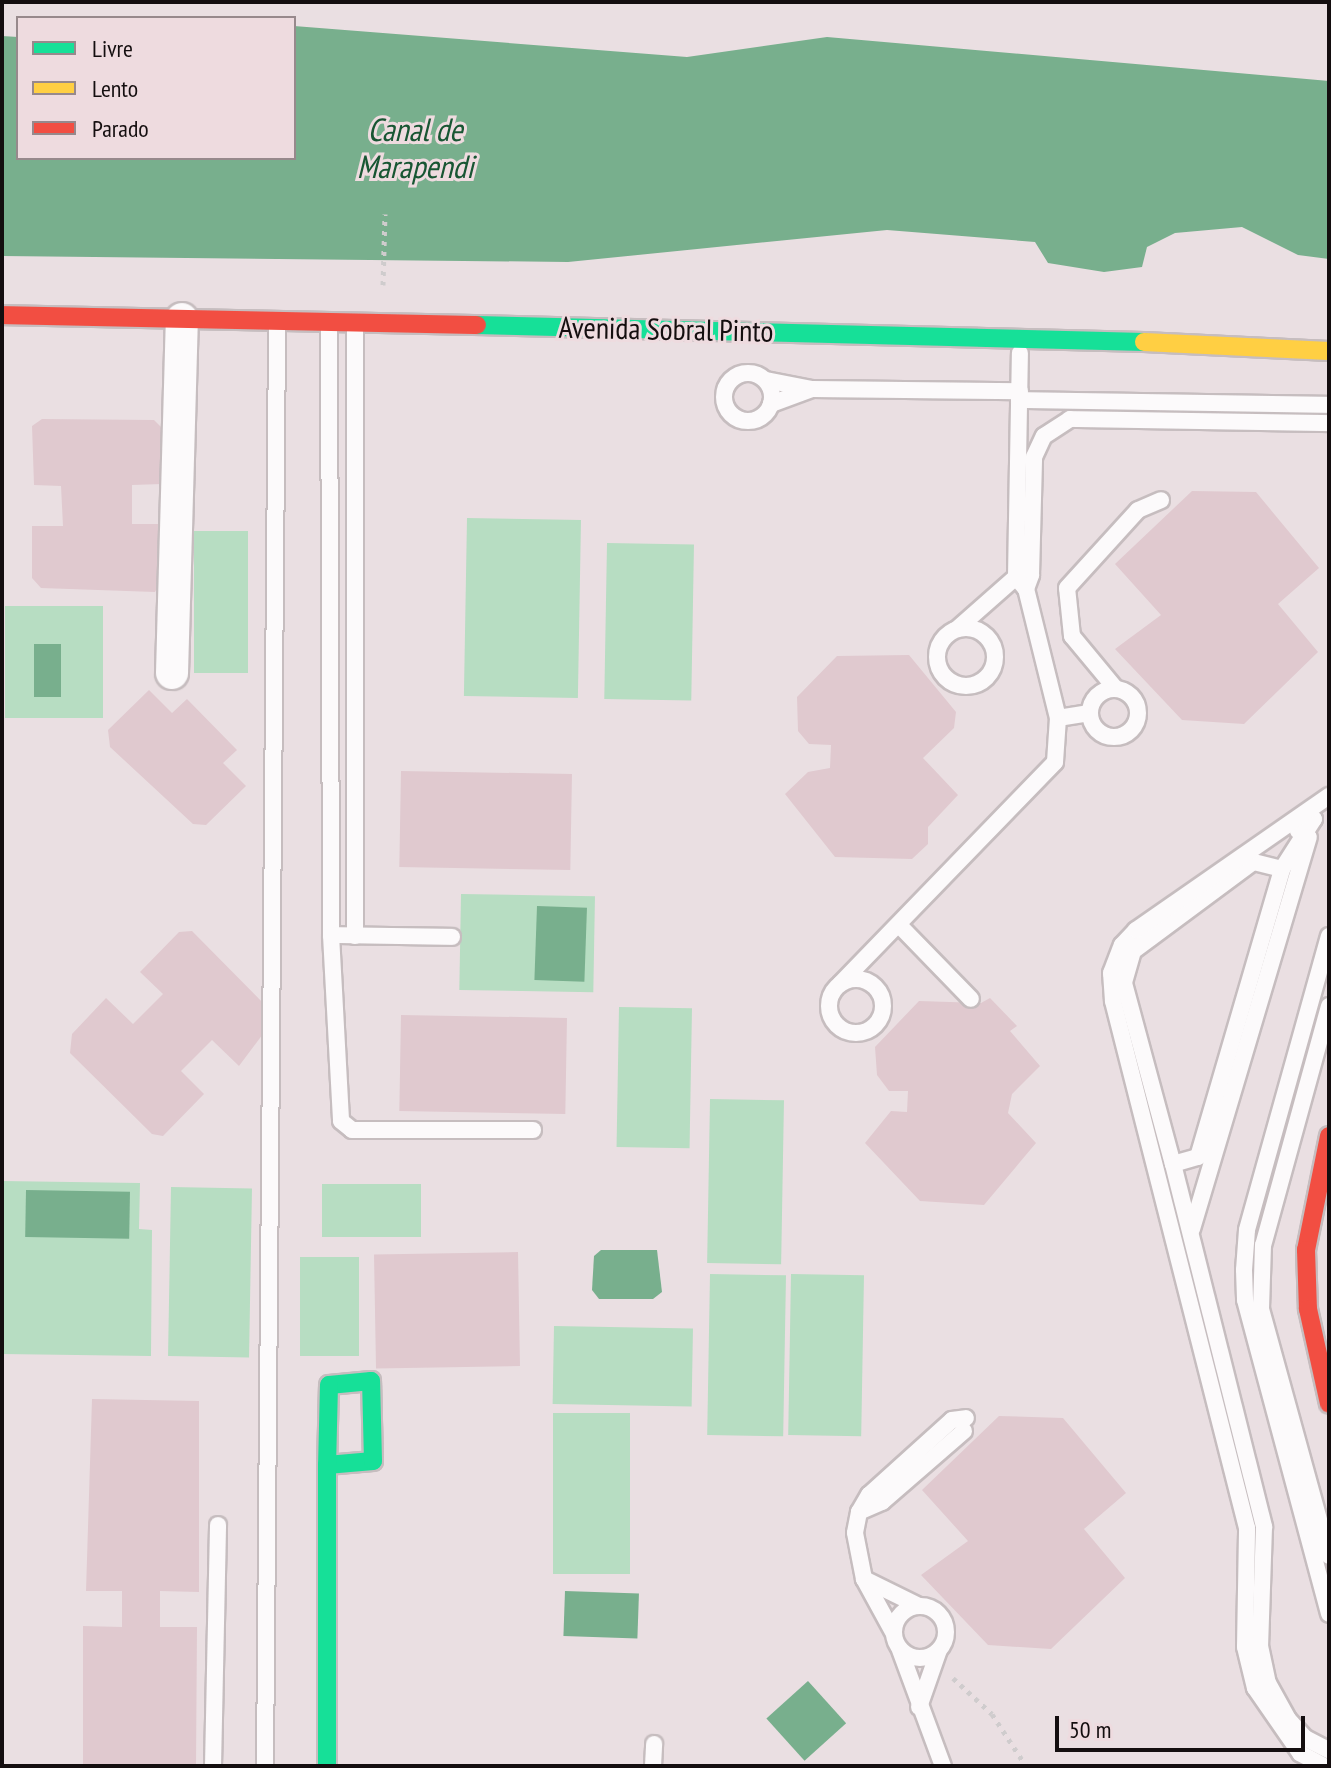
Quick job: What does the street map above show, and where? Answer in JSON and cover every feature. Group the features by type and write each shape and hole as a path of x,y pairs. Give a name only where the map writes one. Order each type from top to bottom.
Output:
{"street":[{"name":"Avenida Sobral Pinto","path":"2,315 276,318 1056,338 1329,351"},
{"path":"172,673 182,319"},
{"path":"1329,1136 1306,1250 1308,1309 1329,1404"},
{"path":"327,1465 373,1461 370,1381 329,1385 327,1465 327,1766"}],"lane":[{"path":"265,1766 276,318"},
{"path":"329,320 331,935 341,1121 352,1130 533,1130"},
{"path":"355,321 355,936"},
{"path":"876,951 883,1009 876,1024 851,1033 831,1016 830,998 840,984 876,951 1055,762 1058,718 1021,583 1020,353"},
{"path":"812,389 771,404 762,417 747,421 732,416 724,403 725,387 735,375 751,373 766,380 812,389 1329,405"},
{"path":"766,380 771,404"},
{"path":"990,601 984,633 994,649 993,667 982,681 963,686 945,677 937,659 942,640 990,601 1031,575 1034,457 1044,436 1070,419 1329,423"},
{"path":"1116,689 1101,693 1090,713 1095,727 1108,736 1130,731 1138,709 1130,695 1116,689 1072,636 1067,588 1138,510 1161,500"},
{"path":"957,629 984,633"},
{"path":"1058,718 1090,713"},
{"path":"1324,1766 1300,1753 1255,1688 1245,1647 1247,1528 1113,1001 1111,973 1122,945 1136,930 1329,796"},
{"path":"1329,809 1133,951 1124,983 1192,1231 1264,1527 1260,1646 1268,1683 1296,1729 1329,1750"},
{"path":"1173,1164 1198,1157 1282,869 1314,819"},
{"path":"1192,1231 1314,819"},
{"path":"1253,862 1282,869"},
{"path":"899,925 971,999"},
{"path":"331,935 452,937"},
{"path":"1329,936 1247,1230 1244,1270 1245,1300 1329,1614"},
{"path":"840,984 858,979 879,992"},
{"path":"1329,1006 1263,1245 1261,1309 1329,1556"},
{"path":"943,1766 897,1642 864,1579 855,1533 859,1512 869,1495 952,1420 965,1425"},
{"path":"213,1766 218,1525"},
{"path":"864,1579 936,1611 946,1625 919,1707"},
{"path":"897,1642 903,1612 919,1606"},
{"path":"897,1642 924,1658 937,1656"},
{"path":"653,1766 654,1744"}],"path":[{"path":"384,322 385,214"},
{"path":"937,1656 992,1714 1026,1766"}],"shaded area":[{"path":"467,518 581,520 578,698 464,696"},
{"path":"194,531 248,531 248,673 194,673"},
{"path":"607,543 694,545 691,700 604,699"},
{"path":"5,606 103,606 103,718 5,718"},
{"path":"461,894 595,896 593,992 459,990"},
{"path":"619,1007 692,1008 690,1148 617,1147"},
{"path":"710,1099 784,1100 781,1264 707,1263"},
{"path":"2,1181 140,1183 139,1229 152,1230 151,1356 2,1354"},
{"path":"322,1184 421,1184 421,1237 322,1237"},
{"path":"171,1187 252,1188 249,1357 168,1356"},
{"path":"300,1257 359,1257 359,1356 300,1356"},
{"path":"710,1274 786,1275 783,1436 707,1435"},
{"path":"791,1274 864,1275 861,1436 788,1435"},
{"path":"554,1326 693,1328 692,1406 553,1404"},
{"path":"553,1413 630,1413 630,1574 553,1574"}],"water":[{"name":"Canal de Marapendi","path":"296,26 687,57 827,37 1329,81 1329,259 1298,255 1242,227 1175,233 1147,247 1142,267 1104,272 1048,263 1035,242 887,230 568,262 2,256 2,36 16,37 16,160 296,160"},
{"path":"34,644 61,644 61,697 34,697"},
{"path":"537,906 587,908 584,982 534,980"},
{"path":"26,1190 130,1192 129,1239 25,1237"},
{"path":"601,1250 657,1250 662,1292 653,1299 599,1299 592,1290 594,1256"},
{"path":"565,1591 639,1594 637,1639 563,1636"},
{"path":"808,1681 846,1723 805,1761 766,1718"}],"building":[{"path":"42,419 154,420 162,428 162,484 132,485 132,524 161,524 160,583 155,592 41,588 32,578 32,526 63,526 61,486 34,485 32,426"},
{"path":"1192,491 1256,492 1319,568 1278,604 1318,652 1244,724 1182,720 1115,649 1161,615 1115,564"},
{"path":"909,655 956,712 954,728 923,758 958,795 928,827 928,844 912,859 835,857 785,794 808,772 830,768 831,745 809,744 798,731 797,697 837,656"},
{"path":"149,690 172,713 187,699 237,750 223,763 246,786 206,825 193,824 110,747 108,730"},
{"path":"401,771 572,774 570,870 399,867"},
{"path":"192,931 269,1009 269,1026 239,1066 212,1040 181,1071 204,1094 163,1136 152,1134 70,1053 72,1034 106,998 133,1024 163,994 140,972 179,932"},
{"path":"990,998 1017,1026 1010,1031 1040,1066 1012,1094 1008,1113 1036,1143 984,1205 920,1201 865,1143 891,1111 907,1112 908,1091 889,1091 877,1075 875,1047 919,1001 981,1003"},
{"path":"401,1015 567,1018 565,1114 399,1111"},
{"path":"518,1252 520,1366 376,1368 374,1255"},
{"path":"92,1399 199,1401 199,1592 160,1591 160,1627 197,1627 196,1766 83,1766 83,1626 122,1627 122,1591 86,1591"},
{"path":"999,1416 1063,1418 1126,1493 1084,1529 1125,1578 1051,1649 988,1645 921,1575 968,1541 922,1490"}],"traffic: fast":[{"path":"477,325 1144,342"},
{"path":"327,1465 373,1461 371,1381 329,1385 327,1465 327,1766"}],"traffic: slow":[{"path":"1144,342 1329,351"}],"traffic: jam":[{"path":"2,315 477,325"},
{"path":"1329,1136 1306,1250 1308,1309 1329,1404"}]}
